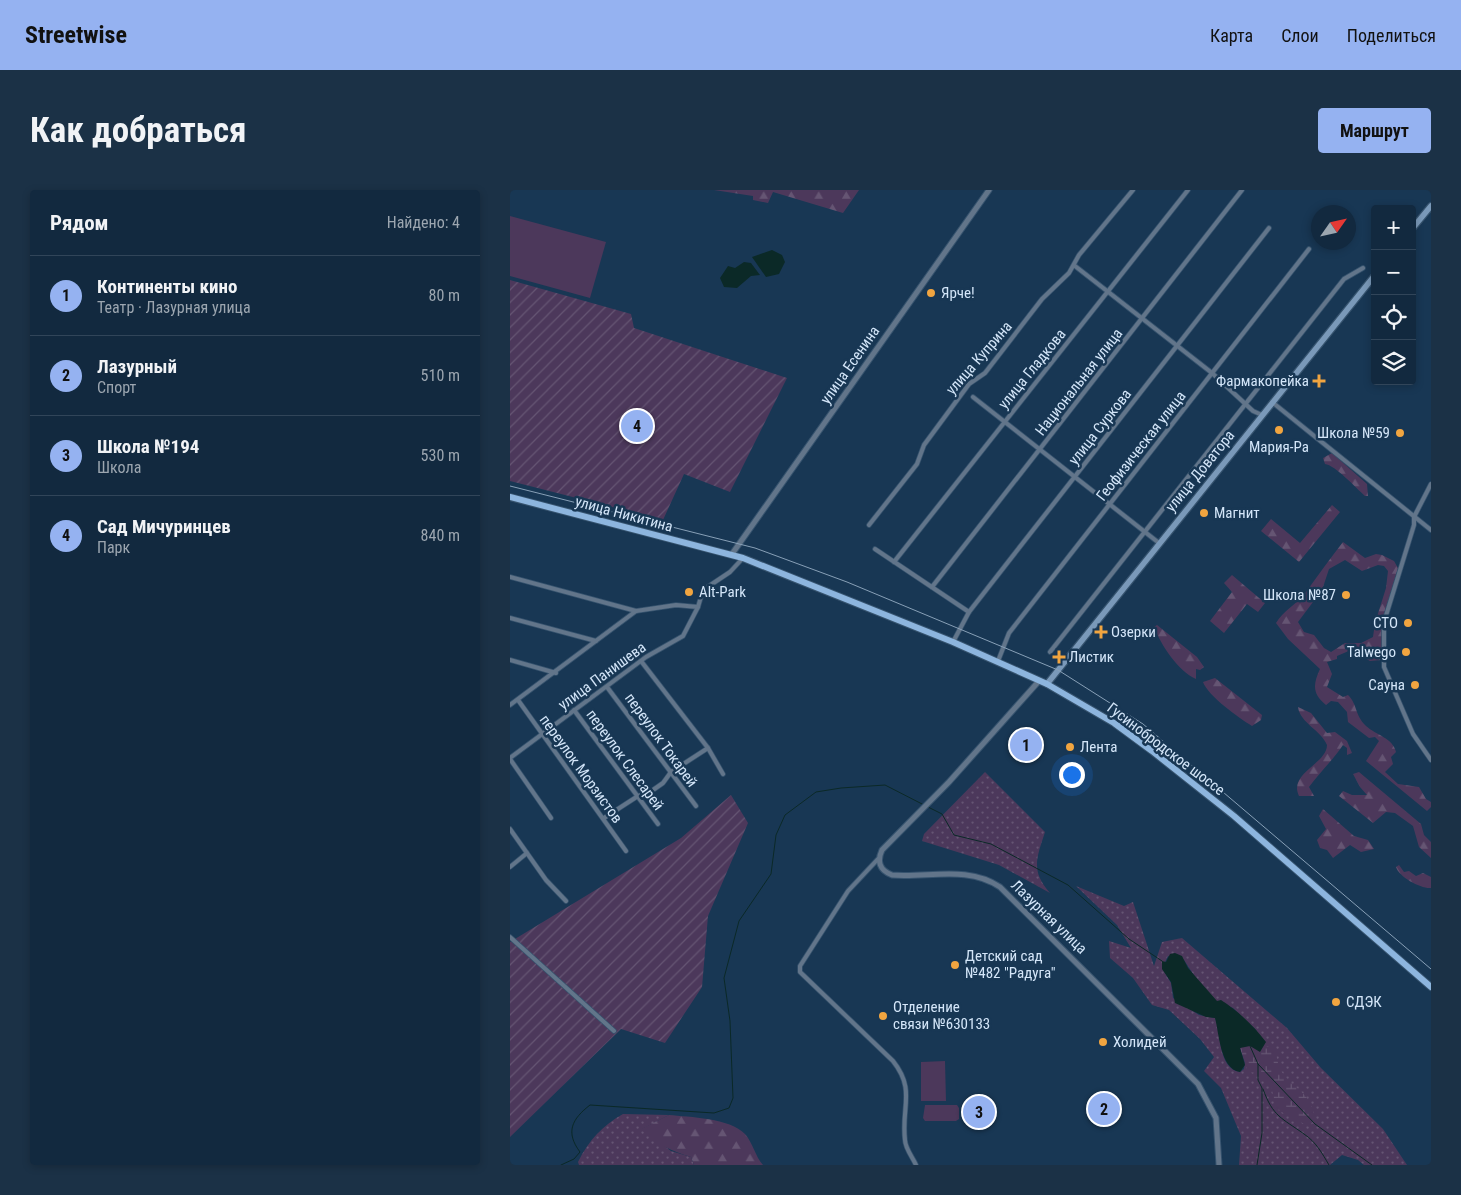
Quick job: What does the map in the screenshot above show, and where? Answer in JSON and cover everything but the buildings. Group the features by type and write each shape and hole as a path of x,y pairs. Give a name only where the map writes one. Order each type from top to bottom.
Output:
{"main road":[{"path":"1416,224 1431,206"},
{"name":"улица Доватора","path":"1046,684 1371,280"},
{"name":"улица Никитина","path":"510,497 732,554"},
{"name":"Гусинобродское шоссе","path":"732,554 998,661 1039,680 1114,723 1234,816 1431,987"}],"street":[{"name":"улица Есенина","path":"732,554 989,190"},
{"name":"улица Куприна","path":"869,525 917,464 924,445 969,384 985,374 1042,299 1074,266 1074,261 1133,190"},
{"name":"улица Гладкова","path":"894,562 1188,190"},
{"name":"Национальная улица","path":"932,587 1242,190"},
{"name":"улица Суркова","path":"953,642 969,612 1269,228"},
{"name":"Геофизическая улица","path":"998,661 1009,633 1309,249"},
{"path":"1074,266 1212,373 1246,405 1262,415"},
{"path":"1050,652 1344,279 1363,268"},
{"path":"973,397 1039,451 1159,543"},
{"path":"1272,402 1431,530"},
{"path":"1431,484 1414,517 1414,525 1384,622 1382,651 1384,666 1414,734 1431,760"},
{"path":"875,549 969,612"},
{"name":"улица Панишева","path":"510,758 641,661 683,636 698,607 704,590 730,572 743,558"},
{"path":"510,577 636,611 676,606 698,607"},
{"path":"510,706 636,611"},
{"path":"510,618 596,641"},
{"path":"510,660 556,673"},
{"path":"641,661 708,748 723,774"},
{"path":"916,1165 905,1141 906,1086 903,1074 800,972 800,966 848,891 878,859 882,850 949,782 1039,680"},
{"name":"переулок Токарей","path":"607,687 696,806"},
{"name":"переулок Морзистов","path":"518,700 626,851"},
{"name":"переулок Слесарей","path":"574,710 658,824"},
{"path":"604,818 638,796 663,783 671,772 708,748"},
{"path":"510,758 551,818"},
{"path":"510,830 566,901"},
{"path":"510,867 527,853"},
{"name":"Лазурная улица","path":"878,859 886,873 892,875 968,874 991,881 1000,887 1198,1084 1216,1118 1219,1165"},
{"path":"510,937 614,1031"}],"green space":[{"path":"714,190 859,190 843,213 773,192 768,203 753,200 753,196"},
{"path":"510,216 606,242 590,298 510,276"},
{"path":"510,280 631,314 634,328 787,378 730,492 684,474 663,520 510,481"},
{"path":"1332,453 1367,484 1368,496 1365,496 1334,468 1325,464 1323,458"},
{"path":"1332,505 1340,512 1299,562 1261,531 1271,519 1300,543"},
{"path":"1343,542 1365,558 1376,554 1382,555 1394,561 1398,568 1384,614 1381,660 1370,661 1351,650 1337,656 1337,659 1327,662 1332,674 1327,687 1343,697 1348,695 1362,722 1391,743 1396,752 1391,757 1393,764 1385,772 1398,784 1419,787 1426,799 1431,802 1431,807 1427,811 1366,761 1379,741 1375,737 1369,738 1348,722 1347,712 1338,702 1331,701 1326,705 1321,701 1315,688 1320,669 1288,639 1276,623 1306,592","holes":["1345,560 1362,571 1378,565 1384,566 1388,571 1386,588 1375,623 1373,637 1361,643 1345,643 1331,652 1324,648 1314,635 1304,632 1298,622 1322,590 1329,569"]},
{"path":"1232,575 1265,603 1258,612 1247,604 1224,633 1210,621 1232,592 1224,583"},
{"path":"1157,625 1197,657 1204,667 1200,670 1196,669 1196,679 1183,670 1171,657 1157,634 1154,627"},
{"path":"1215,678 1262,715 1261,720 1252,726 1217,700 1203,682"},
{"path":"1298,707 1311,713 1327,733 1335,732 1347,741 1352,753 1347,755 1347,748 1343,745 1309,787 1314,796 1299,796 1297,788 1303,775 1321,758 1327,745 1320,735 1306,722"},
{"path":"985,772 1045,832 1037,864 1040,878 1050,893 999,865 922,841 924,834"},
{"path":"1359,772 1421,824 1424,835 1431,842 1431,858 1419,847 1413,826 1395,813 1386,812 1373,823 1339,796 1343,791 1352,795 1367,795 1353,774"},
{"path":"731,795 748,823 708,916 702,987 665,1043 621,1029 510,1137 510,942 681,838"},
{"path":"1323,809 1354,836 1368,840 1374,849 1361,852 1350,845 1333,858 1327,850 1320,848 1317,840 1326,829 1319,816"},
{"path":"1399,865 1404,872 1409,871 1416,876 1423,873 1431,877 1431,888 1422,887 1401,875 1396,867"},
{"path":"1076,886 1124,906 1133,902 1154,966 1162,942 1182,938 1287,1028 1321,1068 1383,1129 1407,1165 1364,1165 1358,1160 1342,1155 1330,1165 1239,1165 1241,1136 1221,1088 1204,1071 1214,1057 1200,1039 1169,1010 1152,1005 1133,978 1110,958 1109,941 1131,948 1117,925","holes":["1168,956 1184,960 1197,980 1217,1002 1233,1008 1257,1031 1240,1048 1245,1061 1244,1069 1240,1072 1227,1064 1215,1018 1199,1015 1173,998 1171,983 1162,968"]},
{"path":"1245,1045 1271,1047 1274,1050 1281,1071 1306,1096 1309,1102 1315,1118 1310,1127 1276,1109 1271,1085 1259,1073 1248,1072 1240,1048"},
{"path":"945,1061 946,1101 921,1101 921,1062"},
{"path":"925,1105 957,1105 959,1108 959,1119 956,1121 925,1121 923,1118"},
{"path":"623,1114 669,1115 642,1129 671,1151 691,1157 694,1165 579,1165 578,1162 582,1154 597,1134"},
{"path":"669,1115 720,1121 738,1129 748,1138 763,1165 694,1165 691,1157 664,1146 652,1139 641,1129"}],"shaded area":[{"path":"772,250 782,255 785,262 779,274 766,277 752,257"},
{"path":"744,262 751,263 760,275 751,276 737,288 724,287 720,278 728,266 735,268"},
{"path":"1175,953 1182,956 1188,968 1217,1001 1221,1000 1240,1014 1266,1042 1260,1052 1250,1046 1240,1048 1245,1065 1240,1072 1233,1069 1224,1057 1215,1018 1206,1017 1175,1003 1171,982 1162,969 1162,961 1166,962 1170,954"}],"waterway":[{"path":"561,1165 574,1159 580,1152 573,1138 573,1126 579,1115 590,1105 714,1113 729,1108 733,1098 730,1021 724,978 739,921 771,874 776,835 785,815 816,792 841,788 885,785 924,805"},
{"path":"928,807 942,814 954,835 991,844 1068,885 1129,939 1162,961"},
{"path":"1250,1046 1258,1064 1258,1080 1262,1088 1262,1133 1257,1165"},
{"path":"1258,1064 1315,1124 1372,1165"},
{"path":"1263,1089 1271,1106 1279,1116 1312,1141 1329,1165"}],"tram line":[{"path":"510,486 755,548 847,582 1058,670 1143,724 1431,969"}],"place":[{"name":"Ярче!","path":"931,293"},
{"name":"Фармакопейка","path":"1319,381"},
{"name":"Сад Мичуринцев","path":"637,426"},
{"name":"Мария-Ра","path":"1279,430"},
{"name":"Школа №59","path":"1400,433"},
{"name":"Магнит","path":"1204,513"},
{"name":"Alt-Park","path":"689,592"},
{"name":"Школа №87","path":"1346,595"},
{"name":"СТО","path":"1408,623"},
{"name":"Озерки","path":"1101,632"},
{"name":"Talwego","path":"1406,652"},
{"name":"Листик","path":"1059,657"},
{"name":"Сауна","path":"1415,685"},
{"name":"Континенты кино","path":"1026,745"},
{"name":"Лента","path":"1070,747"},
{"name":"Детский сад №482 \"Радуга\"","path":"955,965"},
{"name":"СДЭК","path":"1336,1002"},
{"name":"Отделение связи №630133","path":"883,1016"},
{"name":"Холидей","path":"1103,1042"},
{"name":"Лазурный","path":"1104,1109"},
{"name":"Школа №194","path":"979,1112"}]}
